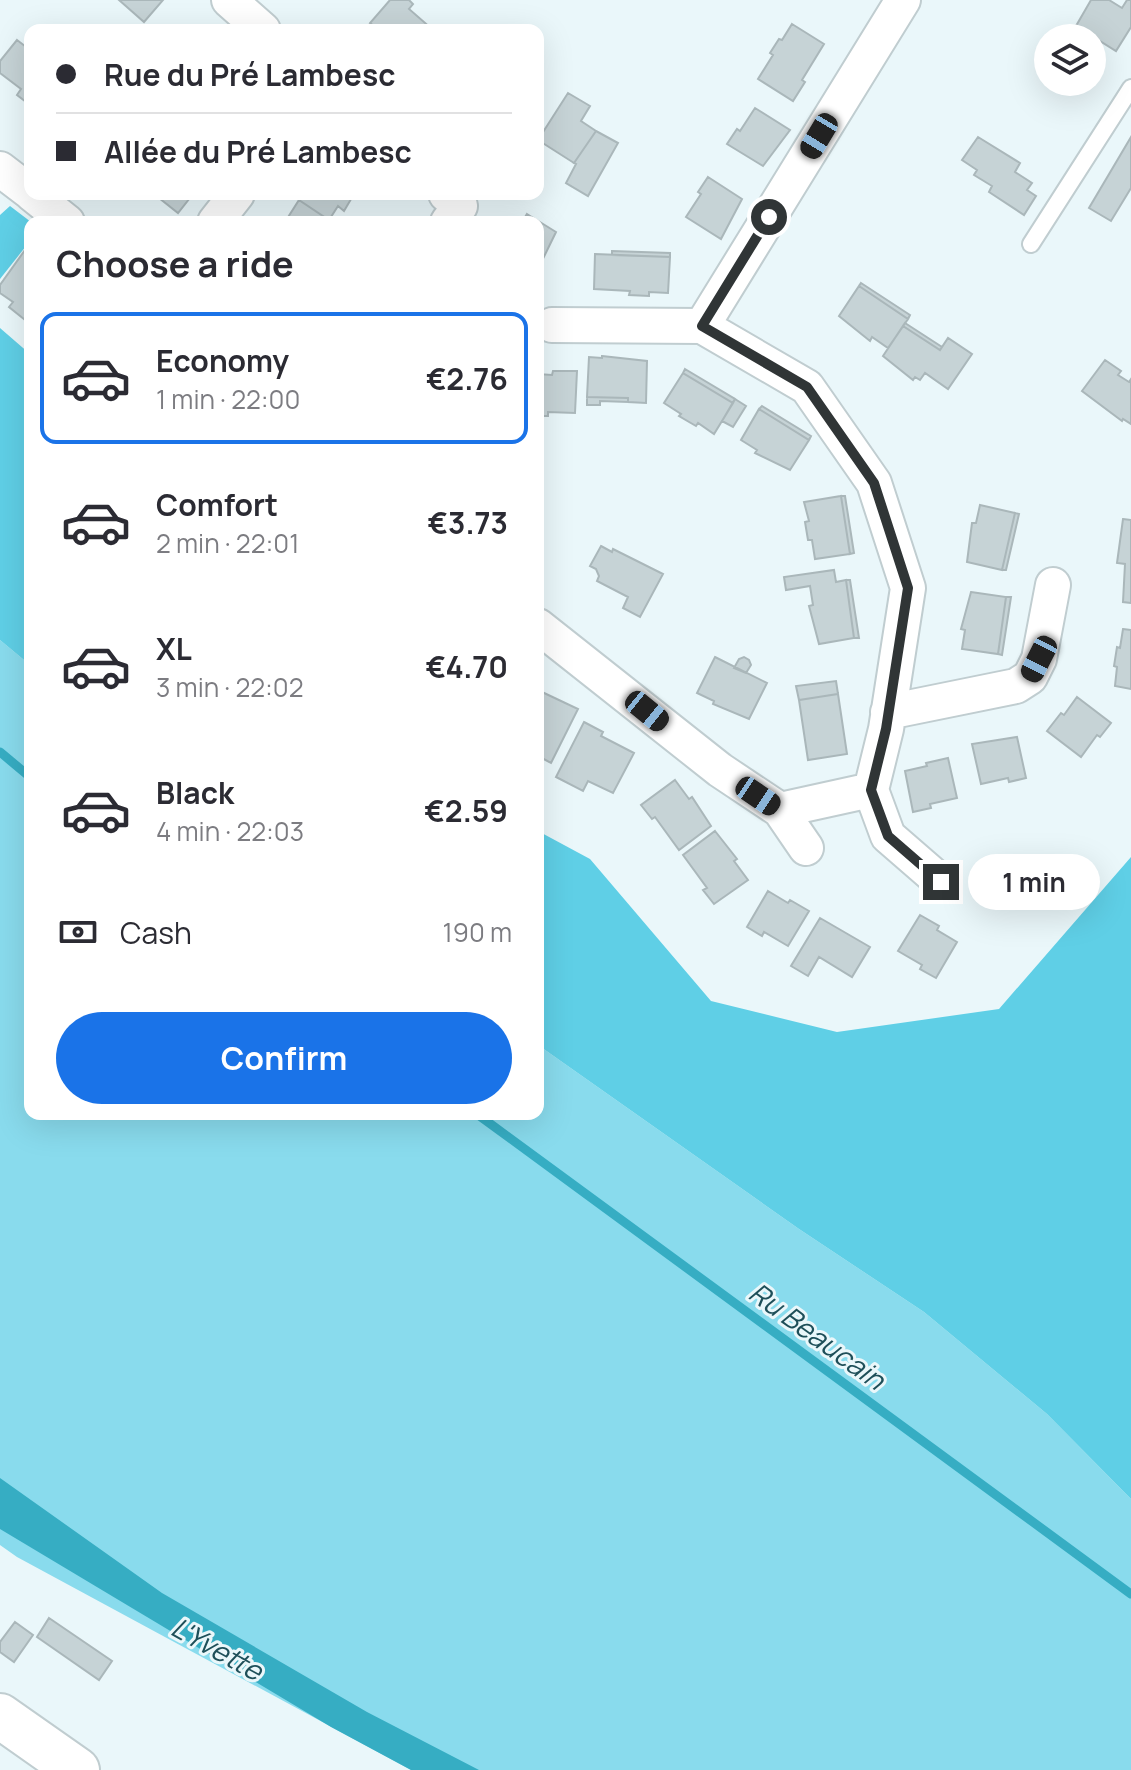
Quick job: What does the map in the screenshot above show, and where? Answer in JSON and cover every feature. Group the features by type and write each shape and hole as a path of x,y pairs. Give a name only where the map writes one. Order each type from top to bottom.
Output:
{"main road":[{"path":"0,1716 77,1770"}],"street":[{"path":"229,0 256,24"},
{"path":"702,326 903,0"},
{"path":"0,169 24,188"},
{"path":"40,200 60,216"},
{"path":"220,216 232,200"},
{"path":"452,216 460,206 453,200"},
{"path":"552,325 702,326 807,387 874,483 908,588 888,712 871,790 888,836 941,882"},
{"path":"888,712 1016,686 1030,677 1039,659 1053,585"},
{"path":"544,631 720,770 780,810 806,848"},
{"path":"780,810 871,790"}],"lane":[{"path":"1031,244 1131,88"}],"shaded area":[{"path":"10,206 24,217 24,249 0,279 0,215"},
{"path":"0,328 24,349 24,660 0,640"},
{"path":"0,640 24,660 24,1120 544,1120 544,1049 799,1229 924,1312 1047,1414 1131,1499 1131,1770 411,1770 0,1545"},
{"path":"544,834 590,859 711,1001 837,1032 999,1009 1131,857 1131,1499 1047,1414 924,1312 799,1229 544,1049"}],"water":[{"name":"L'Yvette","path":"0,1478 162,1593 367,1712 479,1770 411,1770 331,1727 0,1529"}],"building":[{"path":"119,0 163,0 144,22"},
{"path":"390,0 409,0 413,4 409,9 426,24 371,24"},
{"path":"1091,0 1109,0 1122,8 1127,0 1131,0 1131,27 1116,51 1106,45 1106,24 1077,24"},
{"path":"792,24 824,44 793,101 758,79 773,55 770,53"},
{"path":"17,40 24,45 24,100 17,95 21,89 0,73 0,61"},
{"path":"568,93 590,106 581,121 596,131 574,163 544,144 544,131"},
{"path":"755,108 790,130 763,166 727,144"},
{"path":"596,131 618,143 588,196 566,183 574,163"},
{"path":"978,137 1020,163 1015,172 1032,183 1027,190 1036,196 1024,215 989,192 992,186 974,175 977,170 962,160"},
{"path":"1131,137 1131,188 1111,221 1089,208"},
{"path":"708,177 742,199 721,239 686,217"},
{"path":"162,200 188,200 178,213"},
{"path":"299,200 350,200 344,211 338,206 332,216 323,216"},
{"path":"299,200 323,216 289,216"},
{"path":"544,225 556,232 544,257"},
{"path":"24,251 24,319 9,307 13,302 0,293 0,285"},
{"path":"612,251 670,253 670,257 612,255"},
{"path":"595,254 670,257 668,293 629,295 630,291 594,289"},
{"path":"861,283 910,315 908,319 859,286"},
{"path":"859,286 908,319 888,348 872,337 870,341 839,316"},
{"path":"905,323 942,347 940,350 903,326"},
{"path":"903,326 940,350 948,338 972,354 948,389 925,373 920,380 915,377 913,380 883,356"},
{"path":"589,357 647,361 646,403 628,402 628,398 587,397"},
{"path":"1105,360 1121,371 1118,375 1129,382 1131,379 1131,424 1122,421 1082,391"},
{"path":"685,369 735,399 733,403 683,373"},
{"path":"553,371 577,371 575,413 548,412 548,416 544,416 544,374 552,375"},
{"path":"683,373 733,403 714,434 698,423 696,426 679,416 681,414 664,403"},
{"path":"587,397 628,398 628,402 600,401 600,405 587,405"},
{"path":"735,399 746,406 733,427 722,421"},
{"path":"762,406 811,436 809,440 759,409"},
{"path":"759,409 809,440 790,470 755,453 757,450 741,440"},
{"path":"841,496 850,554 815,559 812,540 808,540 805,522 809,521 804,502"},
{"path":"841,496 845,496 854,553 850,554"},
{"path":"980,505 1015,513 1002,570 967,562 972,523 976,523"},
{"path":"1015,513 1019,514 1006,570 1002,570"},
{"path":"1123,519 1131,520 1131,603 1123,602 1125,564 1117,563"},
{"path":"601,546 663,574 640,617 623,608 628,597 597,581 599,576 596,569 590,566"},
{"path":"834,570 836,582 846,580 854,638 819,644 809,606 813,605 810,586 786,590 784,577"},
{"path":"846,580 850,580 859,638 854,638"},
{"path":"971,592 1006,597 998,654 962,649 965,630 961,629"},
{"path":"1006,597 1011,597 1002,655 998,654"},
{"path":"1123,629 1131,630 1131,689 1115,686 1117,667 1114,666"},
{"path":"715,657 767,683 749,719 713,704 714,701 697,693"},
{"path":"744,657 751,665 746,673 734,668"},
{"path":"836,681 838,694 799,700 796,686"},
{"path":"544,693 578,709 551,763 544,759"},
{"path":"838,694 847,754 808,760 799,700"},
{"path":"1077,697 1111,723 1100,737 1097,735 1081,757 1047,731"},
{"path":"584,722 603,732 601,736 634,753 613,793 588,781 583,791 556,777"},
{"path":"1017,737 1026,778 981,784 972,744"},
{"path":"948,758 957,798 930,804 931,808 913,812 905,771"},
{"path":"675,780 689,799 692,797 711,826 679,850 655,817 652,819 641,805"},
{"path":"715,831 737,859 734,861 748,880 714,904 703,890 707,888 683,855"},
{"path":"768,891 809,911 788,946 764,932 762,936 747,927"},
{"path":"920,915 957,942 936,978 920,969 922,965 898,951"},
{"path":"820,918 870,947 852,977 819,957 808,976 791,966"},
{"path":"49,1618 112,1661 99,1680 37,1637"},
{"path":"15,1622 33,1635 14,1662 0,1652 0,1642"}],"waterway":[{"name":"Ru Beaucain","path":"0,752 24,772"},
{"name":"Ru Beaucain","path":"485,1120 1131,1594"}],"route":[{"path":"769,217 702,326 807,387 874,483 908,588 886,729 871,790 888,836 941,882"}]}
